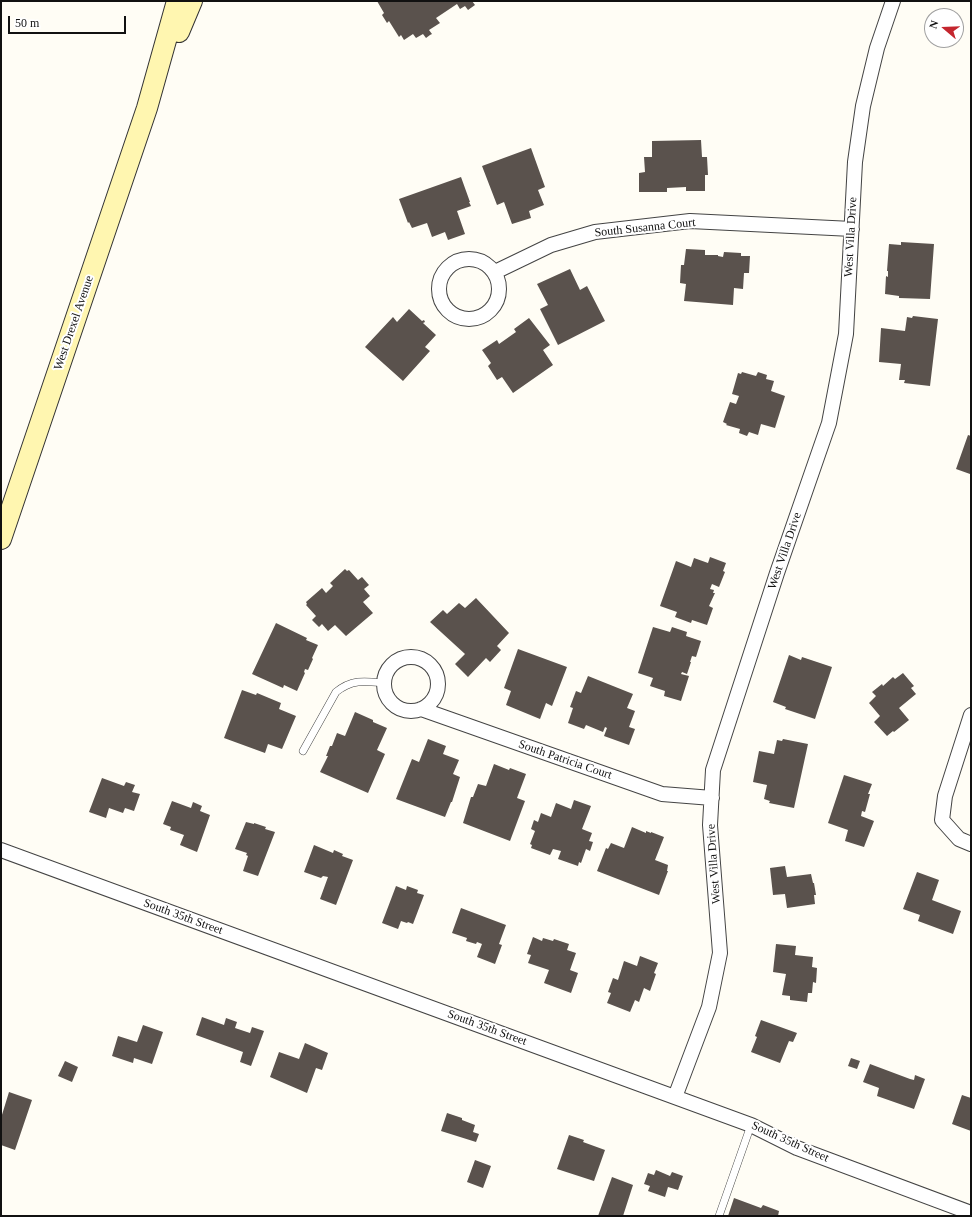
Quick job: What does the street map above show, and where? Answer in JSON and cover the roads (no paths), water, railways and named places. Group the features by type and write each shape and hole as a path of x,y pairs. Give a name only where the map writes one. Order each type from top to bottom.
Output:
{"street":[{"name":"West Drexel Avenue","path":"1,539 147,108 177,1"},
{"name":"West Drexel Avenue","path":"147,108 192,1"},
{"name":"West Villa Drive","path":"675,1097 709,1006 720,954 710,825 714,770 777,572 829,423 846,334 855,162 863,106 877,48 893,1"},
{"name":"South Susanna Court","path":"495,272 551,246 595,232 690,222 852,229"},
{"path":"475,259 489,266 495,272 499,282 497,301 492,309 484,315 475,319 465,319 456,316 448,310 442,302 439,286 441,278 451,265 458,261 475,259"},
{"path":"384,683 386,674 397,661 414,657 423,660 433,669 438,681 434,698 428,705 421,709"},
{"name":"South Patricia Court","path":"384,683 385,692 389,700 403,710 412,711 421,709 662,794 712,798"},
{"path":"971,715 944,796 942,820 959,839 971,844"},
{"name":"South 35th Street","path":"1,850 751,1125 797,1148 971,1213"}],"lane":[{"path":"303,751 336,692 344,685 355,682 384,683"},
{"path":"719,1216 751,1125"}]}
